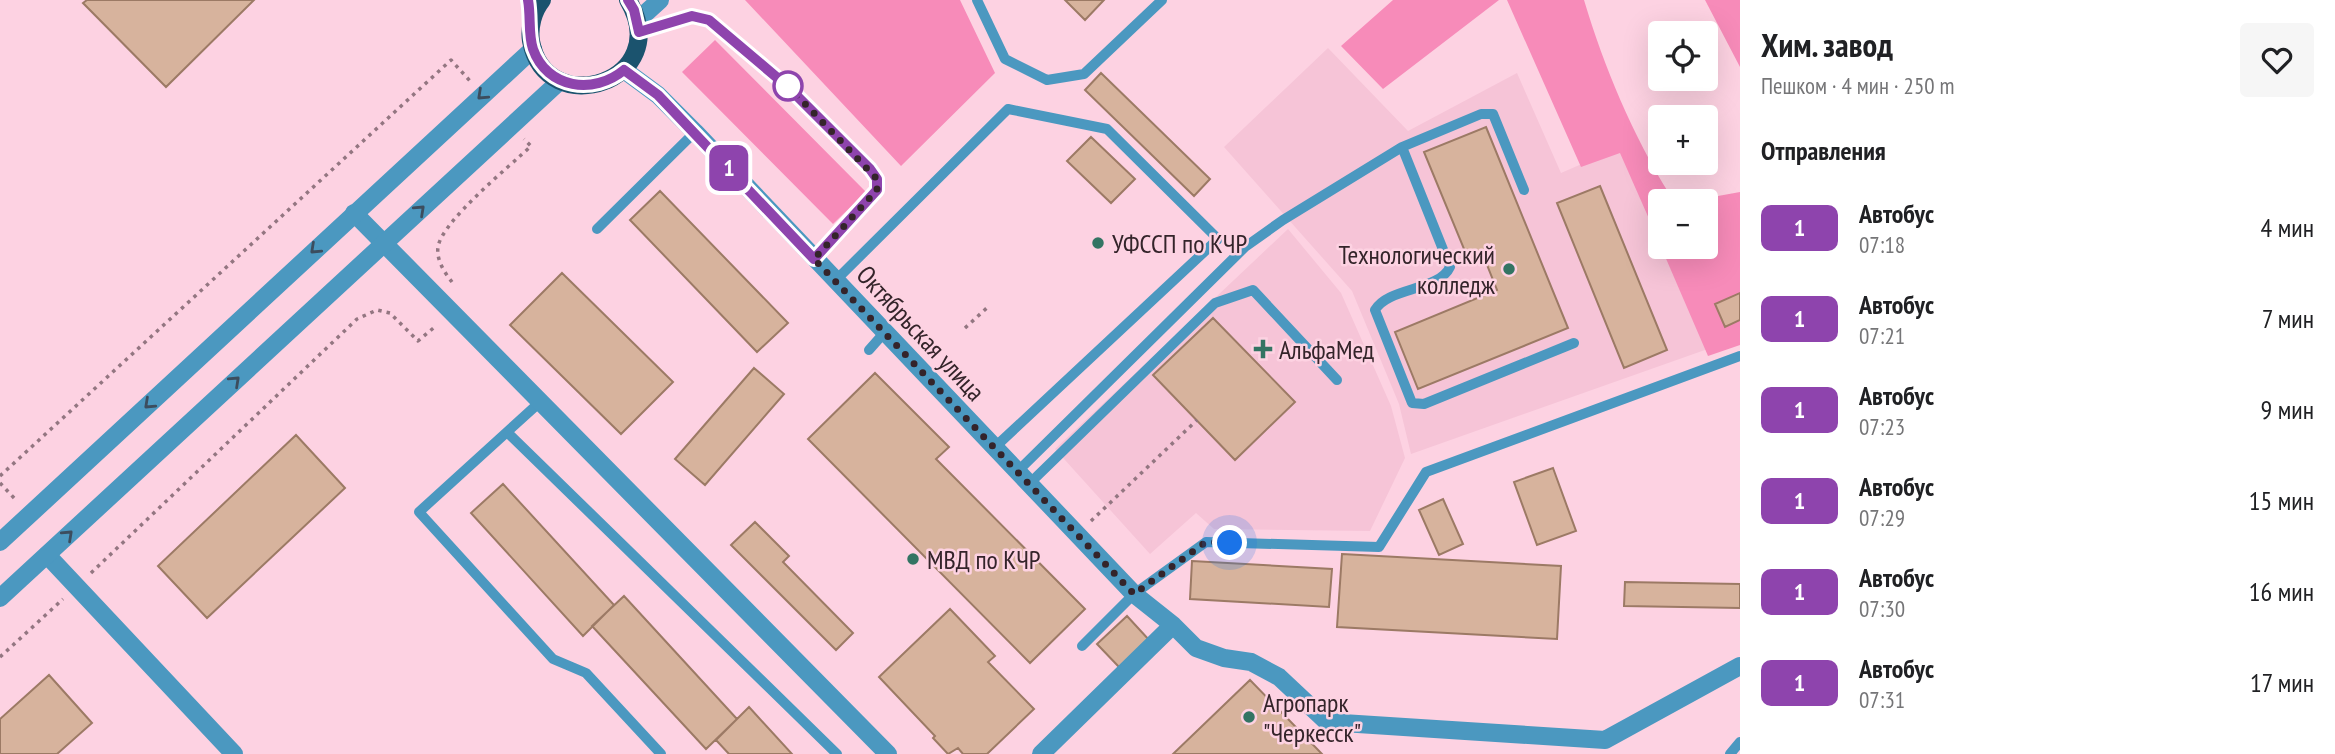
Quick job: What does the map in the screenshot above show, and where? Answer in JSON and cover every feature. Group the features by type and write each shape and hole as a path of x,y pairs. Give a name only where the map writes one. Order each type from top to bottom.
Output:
{"main road":[{"path":"528,0 532,20"},
{"path":"542,0 532,20 530,34 533,49 548,73 574,86 589,86 614,78 624,70 635,54 638,26 628,0"}],"street":[{"path":"638,26 660,0"},
{"path":"0,542 533,49"},
{"name":"Октябрьская улица","path":"624,70 658,95 695,132 1134,594 1173,625 1196,648 1224,658 1251,662 1279,677 1327,722 1605,740 1740,666"},
{"path":"0,598 560,81"},
{"path":"354,214 888,754"},
{"path":"47,555 234,754"},
{"path":"1041,754 1173,625"}],"lane":[{"path":"977,0 1005,59 1047,80 1084,74 1162,0"},
{"path":"638,26 692,16 709,20 787,86 870,169 877,179 877,190 814,259"},
{"path":"835,281 1008,108 1107,129 1218,239 994,448"},
{"path":"1023,478 1245,247 1283,220 1402,147 1481,114 1493,114 1524,190"},
{"path":"597,229 695,132"},
{"path":"1402,147 1450,267 1440,278 1384,301 1375,310 1412,403 1424,404 1574,343"},
{"path":"1023,478 1214,303 1253,290 1337,380"},
{"path":"869,350 884,332"},
{"path":"1082,646 1134,594 1206,542 1379,547 1426,471 1740,356"},
{"path":"540,402 419,512 553,659 586,673 661,754"},
{"path":"507,432 837,754"},
{"path":"1730,754 1740,742"}],"path":[{"path":"0,475 451,60 483,95"},
{"path":"87,577 357,319 377,310 390,313 418,341 466,299 443,270 437,249 446,228 531,146 512,126"},
{"path":"965,328 990,305"},
{"path":"1078,536 1105,506 1197,420"}],"shaded area":[{"path":"745,0 960,0 995,73 901,166"},
{"path":"1393,0 1499,0 1383,89 1341,46"},
{"path":"1507,0 1584,0 1621,100 1648,156 1648,175 1659,175 1667,189 1648,189 1648,217 1620,153 1581,167"},
{"path":"1705,0 1740,0 1740,67 1718,21"},
{"path":"715,40 866,192 833,224 682,72"},
{"name":"Технологический колледж","path":"1328,48 1408,131 1517,73 1561,173 1630,143 1650,189 1648,189 1648,259 1681,259 1719,345 1411,454 1399,404 1352,291 1224,147"},
{"path":"1740,192 1740,345 1708,356 1666,259 1718,259 1718,196"},
{"name":"АльфаМед","path":"1288,229 1341,293 1391,406 1405,458 1370,531 1214,529 1196,513 1150,554 1055,449"}],"building":[{"path":"87,0 254,0 166,87 83,3"},
{"path":"1065,0 1104,0 1085,20"},
{"path":"1101,73 1210,179 1194,196 1085,90"},
{"path":"1486,127 1568,328 1418,389 1395,332 1497,290 1483,255 1469,261 1424,152"},
{"path":"1091,137 1135,179 1111,203 1067,161"},
{"path":"1600,186 1667,350 1624,368 1557,203"},
{"path":"660,191 788,323 757,352 630,220"},
{"path":"562,273 673,382 621,434 510,325"},
{"path":"1740,293 1740,320 1725,327 1715,304"},
{"path":"1213,318 1295,402 1235,460 1153,375"},
{"path":"754,368 784,394 705,485 675,459"},
{"path":"875,373 949,447 936,459 1085,609 1030,663 808,439"},
{"path":"296,435 345,488 207,618 158,566"},
{"path":"1553,468 1576,531 1537,545 1514,482"},
{"path":"503,484 614,605 583,636 471,513"},
{"path":"1443,499 1463,544 1439,555 1419,510"},
{"path":"755,522 789,556 783,562 853,633 836,650 731,545"},
{"path":"1342,554 1561,566 1557,639 1337,627"},
{"path":"1192,561 1332,569 1329,607 1190,599"},
{"path":"1625,582 1740,584 1740,608 1624,606"},
{"path":"624,596 737,719 706,749 592,626"},
{"path":"950,609 995,656 988,662 1034,709 987,754 963,754 958,748 948,754 933,738 935,736 879,677"},
{"path":"1127,616 1150,641 1120,668 1097,644"},
{"path":"49,675 92,723 57,754 0,754 0,719"},
{"name":"Агропарк \"Черкесск\"","path":"1250,680 1322,754 1173,754"},
{"path":"749,707 792,754 729,754 716,740"}],"bus line":[{"name":"1","path":"528,0 533,49 548,73 574,86 589,86 614,78 624,70 658,95 814,259 877,190 877,179 870,169 787,86 709,20 692,16 639,32 634,10 628,0"}],"place":[{"name":"УФССП по КЧР","path":"1098,243"},
{"name":"Технологический колледж","path":"1509,269"},
{"name":"АльфаМед","path":"1263,349"},
{"name":"МВД по КЧР","path":"913,559"},
{"name":"Агропарк \"Черкесск\"","path":"1249,717"}],"route":[{"path":"788,86 877,179 877,190 814,259 1134,594 1206,542 1230,543"}]}
